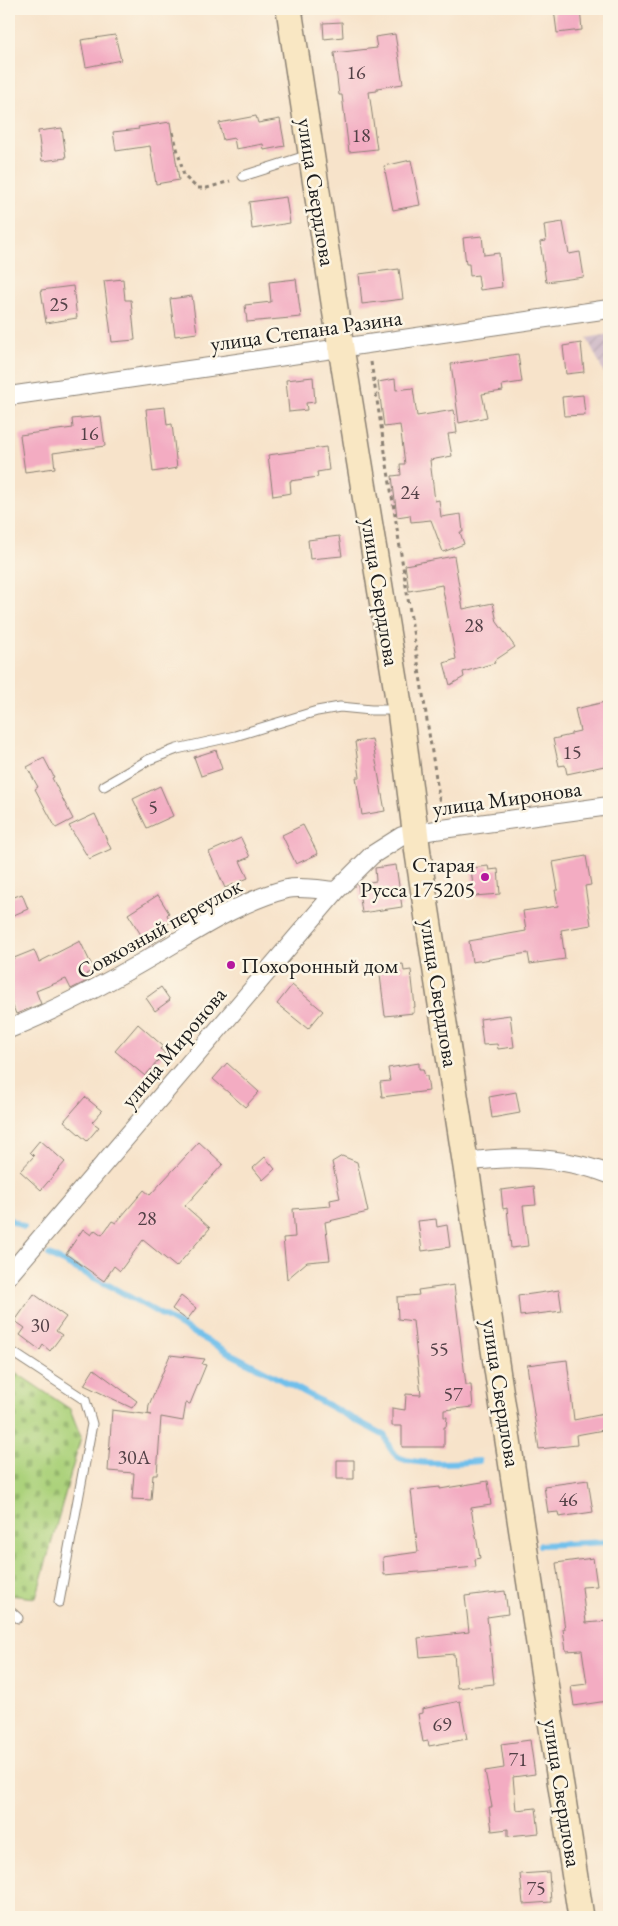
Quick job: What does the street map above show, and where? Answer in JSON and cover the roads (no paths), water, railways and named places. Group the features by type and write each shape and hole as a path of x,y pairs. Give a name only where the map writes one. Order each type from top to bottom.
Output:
{"street":[{"name":"улица Свердлова","path":"290,9 341,348 400,710 416,834 581,1917"},
{"name":"улица Степана Разина","path":"9,396 609,309"},
{"name":"улица Миронова","path":"9,1274 336,891 372,855 402,836 609,806"},
{"name":"Совхозный переулок","path":"9,1029 95,990 226,913 259,898 289,888 336,891"},
{"path":"466,1162 524,1157 584,1165 609,1174"}],"lane":[{"path":"243,176 312,154"},
{"path":"104,786 148,760 177,749 235,736 317,711 340,707 400,710"},
{"path":"9,1350 85,1400 92,1424 59,1602"},
{"path":"9,1610 18,1618"}],"waterway":[{"path":"9,1219 24,1227"},
{"path":"49,1255 112,1287 231,1354 385,1436 389,1447 397,1456 424,1463 479,1461"},
{"path":"540,1545 609,1542"}],"place":[{"name":"Старая Русса 175205","path":"485,877"},
{"name":"Похоронный дом","path":"231,965"}]}
